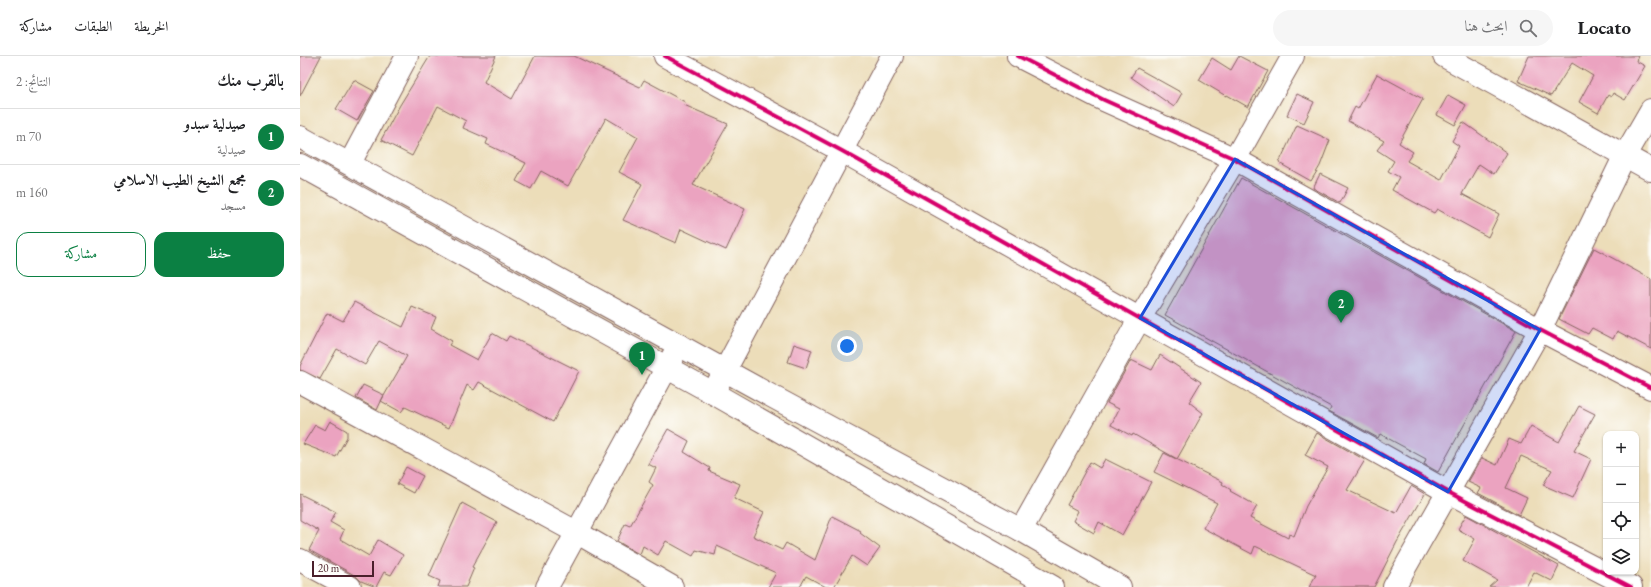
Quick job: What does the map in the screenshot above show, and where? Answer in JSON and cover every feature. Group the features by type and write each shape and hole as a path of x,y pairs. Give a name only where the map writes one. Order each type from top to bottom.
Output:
{"street":[{"path":"350,163 407,56"},
{"path":"665,56 842,151 1448,492 1631,587"},
{"path":"713,393 892,56"},
{"path":"1018,56 1104,100 1234,160 1540,330 1651,388"},
{"path":"1021,530 1140,318 1234,160 1293,56"},
{"path":"1444,56 1651,170"},
{"path":"1394,587 1540,330 1625,155 1651,110"},
{"path":"300,137 1021,530 1120,587"},
{"path":"300,165 665,368 713,393 1031,582 1053,587"},
{"path":"547,587 679,344"},
{"path":"300,382 576,532 672,587"},
{"path":"300,560 350,587"}],"highlighted area":[{"path":"1235,159 1540,330 1448,492 1140,318"}],"building":[{"path":"300,56 321,56 300,96"},
{"path":"430,56 496,56 484,82 512,99 535,56 574,56 640,87 644,80 685,102 684,105 728,124 693,185 745,209 726,250 681,229 676,243 623,220 642,184 619,172 638,137 606,118 568,186 541,171 531,189 516,181 526,163 486,144 488,139 463,128 466,121 438,106 412,156 381,140 400,105"},
{"path":"1239,56 1268,71 1248,107 1199,80 1212,58 1231,70"},
{"path":"1529,56 1638,56 1636,61 1645,66 1625,100 1613,93 1611,97 1608,95 1598,113 1579,102 1593,76 1572,63 1551,96 1518,81"},
{"path":"1137,68 1182,93 1174,107 1131,77"},
{"path":"1377,74 1423,99 1399,143 1413,152 1407,161 1441,180 1459,146 1452,141 1463,122 1507,153 1494,174 1479,164 1462,194 1499,214 1488,237 1437,209 1434,213 1392,190 1399,177 1388,171 1394,161 1377,150 1384,141 1348,121 1355,107 1358,109"},
{"path":"354,80 374,91 357,121 336,109"},
{"path":"1297,94 1314,102 1304,123 1287,115"},
{"path":"1448,95 1466,105 1455,125 1437,115"},
{"path":"1297,125 1330,140 1320,166 1311,181 1279,163"},
{"path":"1320,174 1348,188 1340,203 1313,188"},
{"path":"1241,178 1516,331 1438,472 1424,464 1426,459 1380,434 1378,438 1329,411 1331,407 1165,315"},
{"path":"1594,248 1651,279 1651,349 1617,331 1613,339 1592,328 1588,334 1559,319"},
{"path":"354,302 403,327 412,307 436,317 431,329 452,341 449,345 477,360 492,333 506,341 509,336 579,371 553,422 479,382 474,390 467,385 449,428 405,407 401,412 381,401 407,356 379,341 365,365 337,349 320,379 300,370 300,366 327,313 343,321"},
{"path":"794,344 812,350 806,368 788,362"},
{"path":"1160,355 1201,382 1189,402 1203,413 1177,459 1133,434 1132,436 1111,425 1119,409 1107,403 1131,360 1152,370"},
{"path":"363,385 384,395 377,410 356,398"},
{"path":"1579,406 1595,414 1574,451 1591,459 1573,498 1543,485 1552,470 1521,456 1506,488 1527,498 1519,515 1478,493 1481,488 1468,482 1482,458 1497,465 1509,439 1521,444 1531,426 1559,442"},
{"path":"330,421 347,431 347,437 336,457 303,444 315,425 325,430"},
{"path":"668,429 689,441 684,452 710,468 709,471 740,484 734,498 764,512 753,536 782,550 786,543 815,560 832,516 861,531 860,533 880,548 867,566 852,556 834,587 826,587 806,576 800,587 768,587 776,573 717,546 715,555 696,550 693,556 666,541 658,555 643,546 640,554 637,553 617,541 625,524 630,526 653,485 649,482 656,468 648,464"},
{"path":"1317,433 1365,460 1347,490 1396,513 1411,486 1425,494 1397,542 1374,587 1309,587 1316,575 1255,546 1252,554 1203,528 1217,503 1154,472 1164,453 1223,482 1222,484 1231,490 1230,491 1257,506 1250,518 1288,538 1289,534 1294,536 1306,506 1328,467 1305,455"},
{"path":"1105,459 1151,482 1122,535 1099,522 1094,533 1073,521 1078,511 1067,505 1090,462 1100,468"},
{"path":"406,467 423,476 414,493 397,484"},
{"path":"300,494 336,512 330,522 344,530 340,539 369,556 378,540 403,555 391,575 384,572 376,587 361,581 356,576 309,550 319,531 300,520"},
{"path":"462,503 497,522 472,567 474,568 466,587 438,587 440,581 429,576"},
{"path":"1466,515 1559,566 1552,581 1534,572 1526,587 1489,587 1497,580 1463,561 1475,539 1458,529"}],"cycle path":[{"path":"665,56 842,151 1448,492 1631,587"},
{"path":"1018,56 1104,100 1235,159 1540,330 1651,388"}],"place":[{"name":"مجمع الشيخ الطيب الاسلامي","path":"1341,323"},
{"name":"صيدلية سبدو","path":"642,375"}]}
